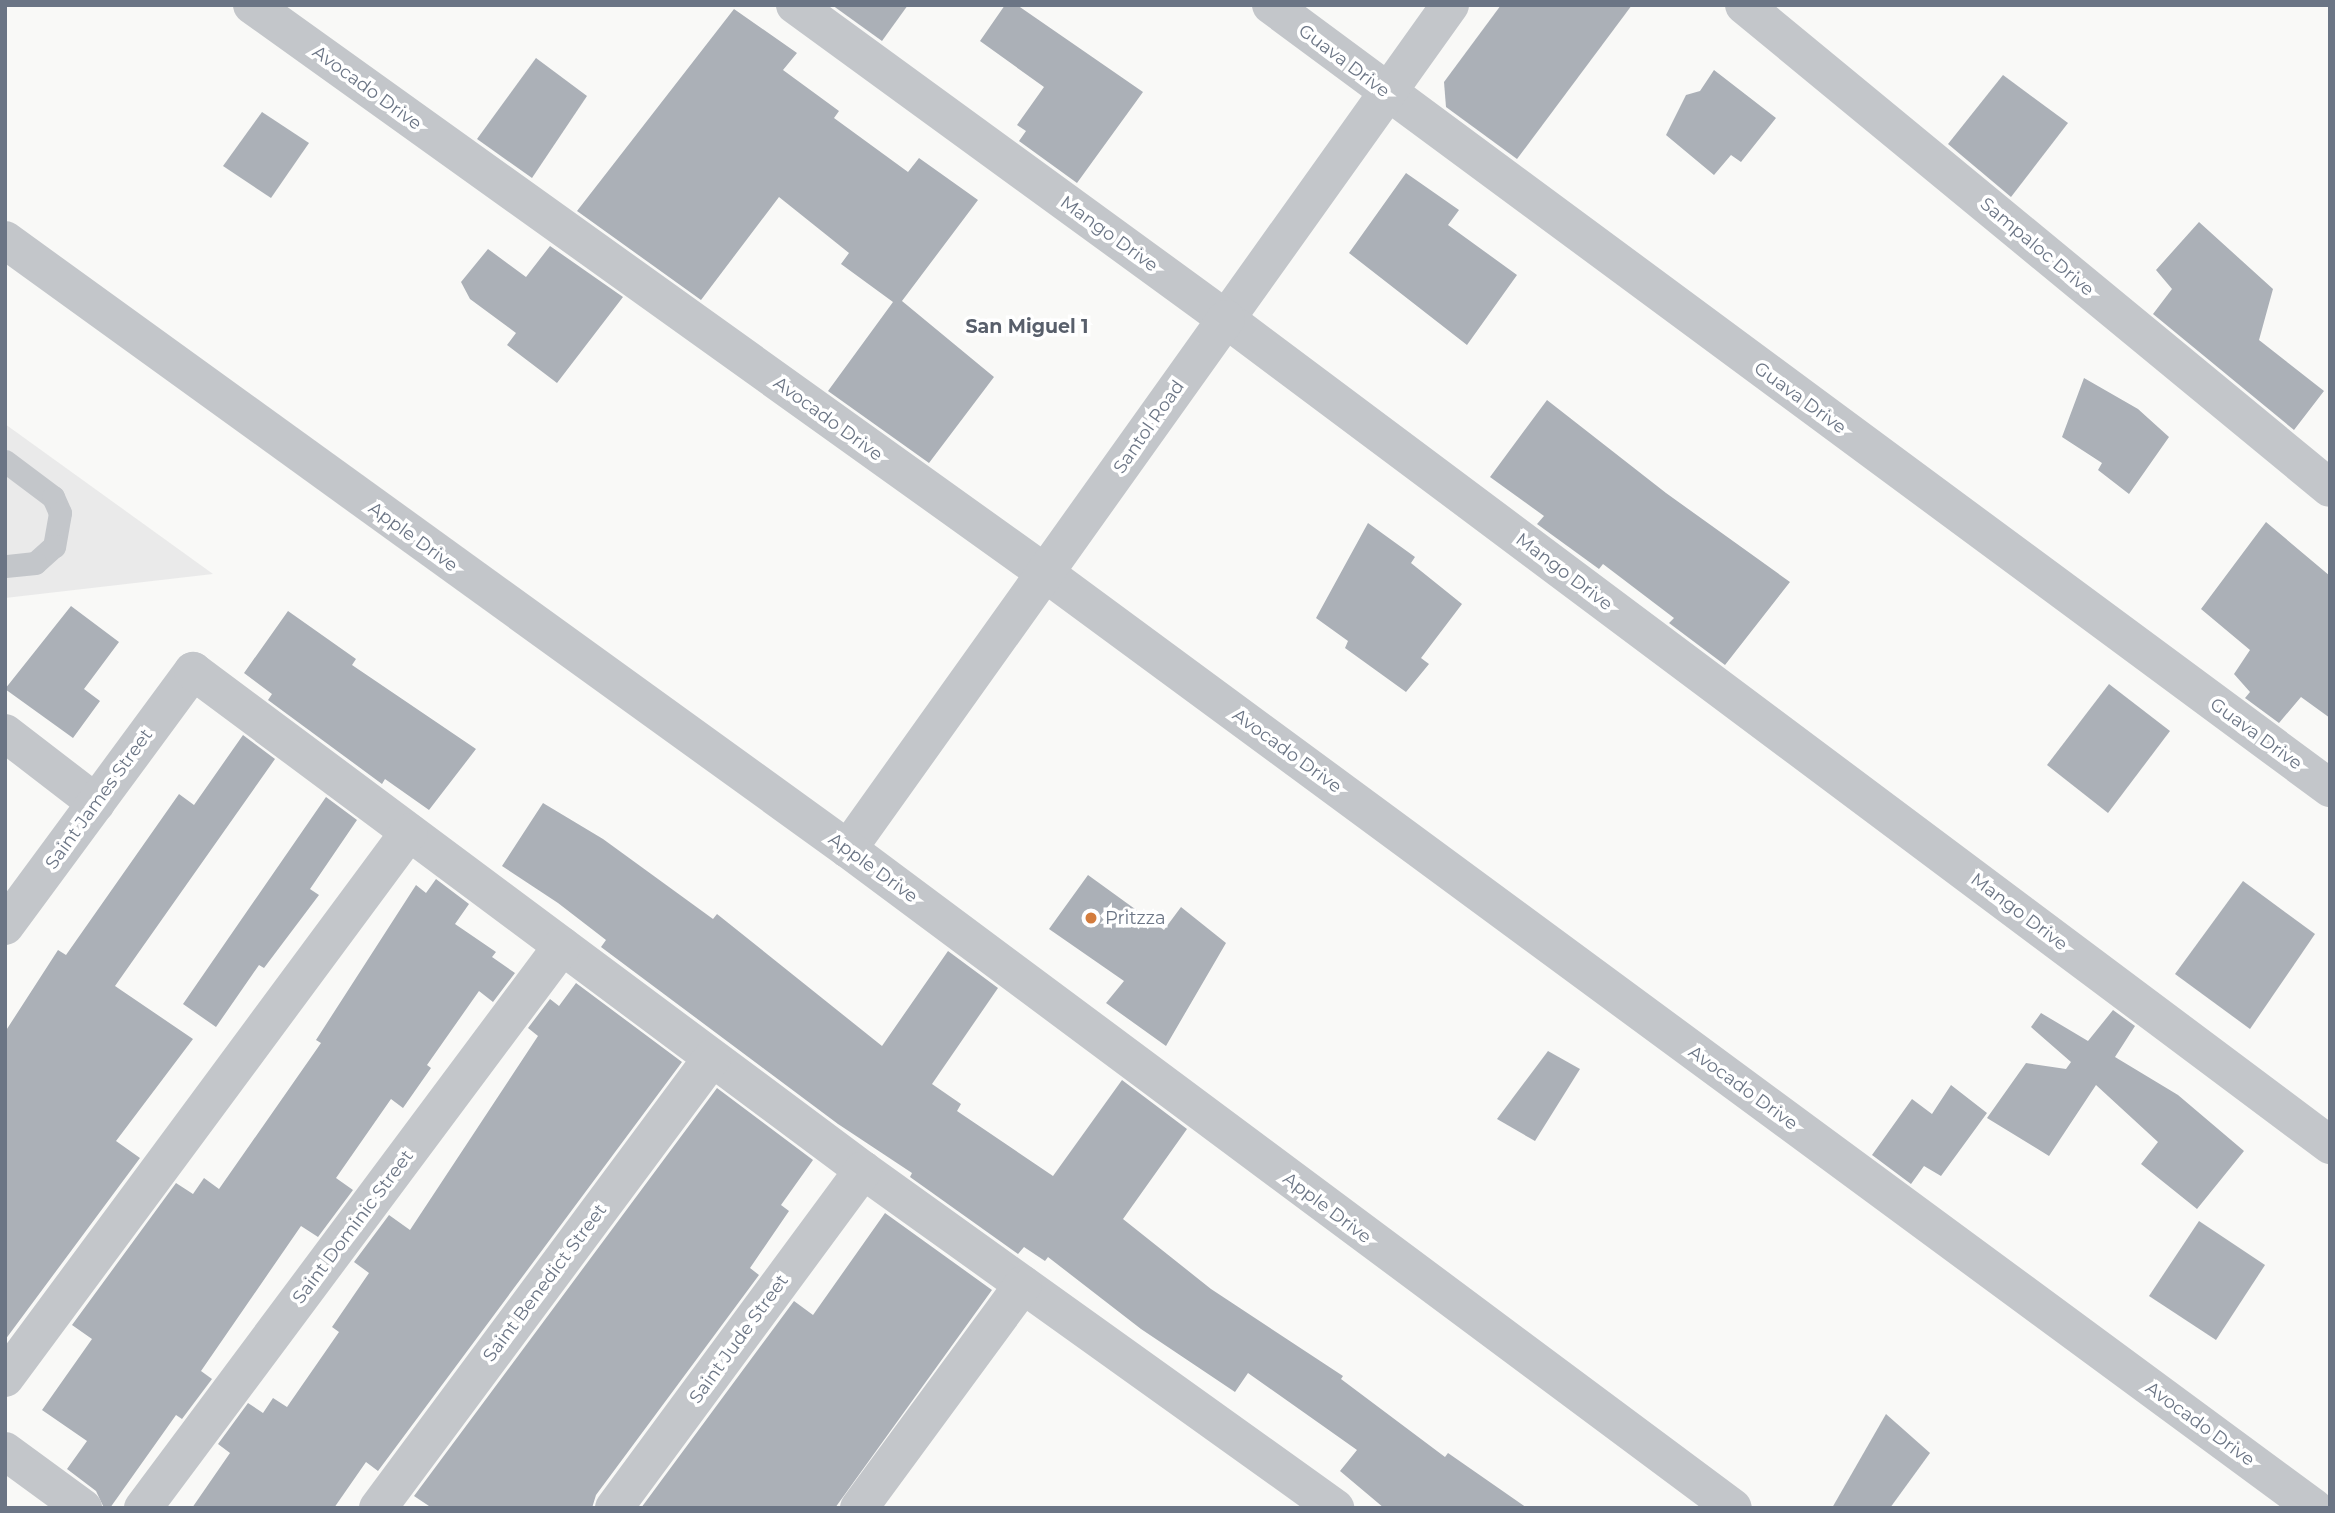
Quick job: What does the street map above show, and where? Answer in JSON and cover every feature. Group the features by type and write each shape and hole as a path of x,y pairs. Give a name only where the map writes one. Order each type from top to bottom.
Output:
{"street":[{"name":"Avocado Drive","path":"252,5 1045,573 2314,1508"},
{"name":"Mango Drive","path":"795,5 1227,319 2330,1144"},
{"name":"Guava Drive","path":"1271,5 1387,94 2330,788"},
{"name":"Santol Road","path":"848,849 1450,5"},
{"name":"Sampaloc Drive","path":"1744,5 2330,488"},
{"name":"Apple Drive","path":"5,240 848,849 1732,1508"},
{"name":"Saint James Street","path":"5,926 193,671 409,832"},
{"path":"5,733 96,803"},
{"path":"5,1378 409,832 863,1170 1329,1506"},
{"name":"Saint Dominic Street","path":"143,1508 562,946"},
{"name":"Saint Benedict Street","path":"378,1508 712,1058"},
{"name":"Saint Jude Street","path":"614,1508 863,1170"},
{"path":"859,1508 1023,1285"},
{"path":"5,1451 83,1508"}],"lane":[{"path":"5,461 53,497 61,513 54,545 35,563 5,566"}],"shaded area":[{"path":"5,424 213,574 5,598"}],"building":[{"path":"832,5 908,5 882,41"},
{"path":"1005,5 1017,5 1143,92 1077,183 1019,141 1026,131 1017,125 1044,87 980,41"},
{"path":"1501,5 1632,5 1517,159 1446,107 1444,82"},
{"path":"734,9 797,53 783,70 839,111 834,118 908,172 919,158 978,200 902,301 994,377 929,463 828,391 893,302 841,264 849,253 779,197 701,300 577,211"},
{"path":"536,58 587,96 532,178 477,139"},
{"path":"1714,70 1776,118 1741,162 1731,155 1714,175 1666,135 1686,95 1700,91"},
{"path":"2003,75 2068,123 2011,197 1948,144"},
{"path":"262,112 309,143 271,198 223,166"},
{"path":"1406,173 1459,210 1448,225 1517,275 1467,345 1349,253"},
{"path":"2199,222 2273,289 2259,340 2324,391 2294,430 2153,314 2172,289 2156,270"},
{"path":"550,246 623,297 557,383 507,345 516,333 470,299 461,282 488,249 526,277"},
{"path":"2084,378 2138,409 2169,437 2129,494 2098,470 2102,463 2062,437"},
{"path":"1547,400 1666,493 1790,582 1725,665 1669,623 1674,618 1603,564 1599,569 1537,524 1544,516 1490,477"},
{"path":"2266,522 2330,576 2330,718 2301,697 2279,723 2245,698 2250,692 2234,674 2250,650 2201,609"},
{"path":"1368,523 1415,557 1411,563 1462,604 1421,658 1429,664 1406,692 1345,648 1348,641 1316,618"},
{"path":"71,606 119,642 84,689 100,701 73,738 5,689"},
{"path":"288,611 356,659 352,665 476,749 429,810 385,779 382,784 268,700 272,694 244,673"},
{"path":"2109,684 2170,731 2108,813 2047,765"},
{"path":"243,735 275,759 115,986 193,1039 116,1141 140,1158 5,1340 5,1032 58,950 66,955 179,794 194,805"},
{"path":"326,797 357,820 310,889 319,895 264,968 259,965 216,1027 183,1004"},
{"path":"543,803 603,839 713,919 717,914 882,1046 948,951 998,988 932,1084 961,1104 957,1111 1053,1176 1122,1080 1187,1129 1123,1219 1211,1289 1343,1376 1341,1379 1445,1457 1448,1453 1527,1508 1384,1508 1340,1471 1357,1450 1248,1373 1235,1392 1141,1329 1048,1257 1045,1261 1024,1247 1018,1254 910,1177 912,1173 838,1124 601,947 606,940 558,903 502,866"},
{"path":"1088,875 1164,930 1181,907 1226,943 1166,1046 1106,1003 1124,981 1049,929"},
{"path":"436,879 469,904 455,924 496,952 492,957 515,973 493,1002 479,991 427,1065 431,1068 403,1108 391,1099 336,1178 353,1190 318,1237 301,1226 201,1371 212,1379 182,1419 176,1415 110,1508 104,1508 96,1491 67,1469 87,1441 42,1410 92,1339 72,1325 176,1183 193,1194 204,1178 219,1189 321,1043 316,1040 416,885 426,893"},
{"path":"2243,881 2315,934 2250,1029 2175,974"},
{"path":"576,983 682,1062 378,1471 366,1462 334,1508 192,1508 230,1453 218,1444 248,1403 263,1413 273,1398 287,1407 339,1332 332,1327 369,1273 354,1262 389,1215 410,1230 538,1036 528,1028 550,999 559,1006"},
{"path":"2113,1010 2135,1026 2115,1057 2178,1095 2244,1151 2197,1209 2141,1164 2158,1142 2096,1085 2049,1156 1987,1118 2026,1063 2066,1069 2071,1062 2031,1027 2041,1013 2088,1041"},
{"path":"1548,1051 1580,1069 1535,1141 1497,1119"},
{"path":"1951,1085 1987,1113 1941,1176 1924,1166 1911,1184 1872,1155 1912,1099 1932,1114"},
{"path":"717,1088 813,1160 781,1205 789,1211 750,1268 759,1275 596,1495 592,1508 432,1508 414,1496"},
{"path":"885,1213 992,1290 835,1508 641,1508 794,1301 813,1315"},
{"path":"2199,1221 2265,1265 2216,1340 2149,1296"},
{"path":"1886,1414 1930,1453 1890,1508 1832,1508"}],"place":[{"name":"Pritzza","path":"1091,918"}],"district":[{"name":"San Miguel 1","path":"1027,327"}]}
